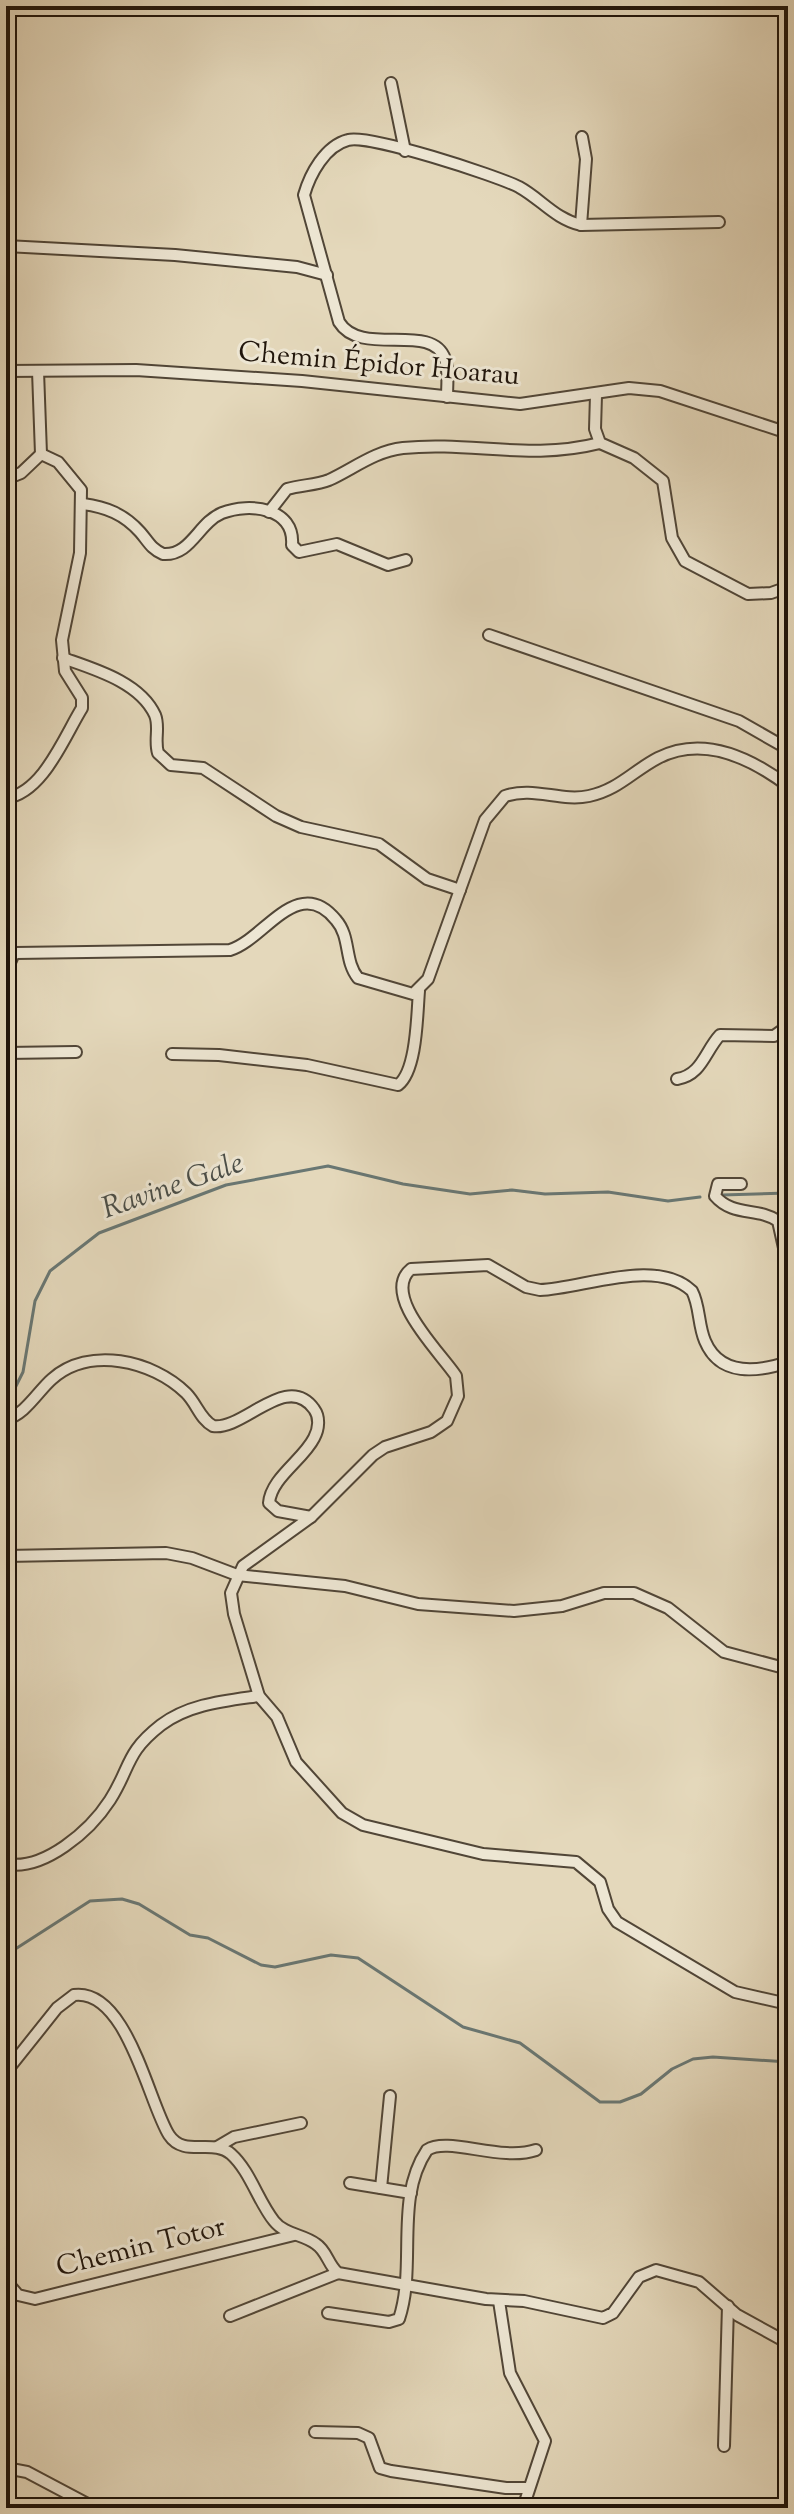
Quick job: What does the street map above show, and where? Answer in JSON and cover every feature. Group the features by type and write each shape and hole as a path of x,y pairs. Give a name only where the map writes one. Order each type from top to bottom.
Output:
{"street":[{"path":"391,83 405,151"},
{"path":"581,225 586,159 582,137"},
{"path":"447,397 446,360 436,347 421,342 363,338 349,333 339,322 304,195 309,178 331,149 352,139 364,138 498,178 522,189 566,221 581,225 719,222"},
{"path":"6,246 175,255 297,267 327,275"},
{"name":"Chemin Épidor Hoarau","path":"6,371 136,370 302,381 520,404 629,388 660,391 788,433"},
{"path":"6,479 21,473 41,454 38,371"},
{"path":"596,395 595,429 600,443"},
{"path":"269,512 287,489 326,482 358,463 398,449 428,447 538,454 600,443 634,458 663,481 672,538 685,561 748,594 771,593 788,587"},
{"path":"6,798 18,797 35,784 82,708 82,698 70,682 62,640 80,553 81,490 71,474 58,462 41,454"},
{"path":"83,504 104,507 124,517 156,551 170,555 184,549 208,521 221,513 235,510 269,512 290,523 292,545 299,552 337,544 388,565 406,560"},
{"path":"489,635 739,721 788,749"},
{"path":"63,658 98,671 141,696 156,717 158,753 171,765 203,768 276,816 301,827 379,844 427,879 460,890"},
{"path":"172,1054 219,1055 307,1065 398,1085 407,1074 412,1054 419,991 428,979 485,820 494,805 519,791 575,798 613,790 657,758 679,750 707,749 747,760 788,786"},
{"path":"6,1035 9,1011 7,970 15,953 230,950 247,943 278,914 299,905 313,904 335,918 345,932 352,968 362,981 403,994 419,991"},
{"path":"677,1079 688,1077 698,1068 720,1035 774,1036 788,1026"},
{"path":"6,1053 76,1052"},
{"path":"741,1184 718,1184 715,1196 737,1211 776,1219 788,1266"},
{"path":"788,1362 752,1371 728,1365 704,1339 692,1291 662,1276 642,1275 540,1290 526,1287 488,1265 415,1267 403,1278 404,1301 411,1317 456,1376 458,1387 454,1410 440,1428 385,1447 373,1455 311,1517 255,1556 237,1575 231,1593 234,1614 259,1696 277,1717 290,1750 305,1774 352,1820 483,1854 576,1862 600,1882 608,1909 617,1922 735,1992 788,2004"},
{"path":"6,1419 22,1410 55,1375 92,1359 134,1366 167,1379 185,1392 213,1426 230,1424 276,1400 296,1398 313,1407 318,1416 317,1428 312,1441 272,1491 269,1503 278,1511 311,1517"},
{"path":"6,1556 166,1553 192,1558 237,1575 345,1586 418,1604 514,1611 562,1606 604,1593 634,1593 668,1608 724,1652 788,1669"},
{"path":"6,1864 19,1866 40,1861 88,1824 109,1802 134,1750 161,1725 194,1708 259,1696"},
{"path":"6,2072 57,2008 74,1995 88,1996 114,2019 142,2063 170,2137 186,2147 217,2147 234,2137 301,2123"},
{"path":"381,2188 390,2096"},
{"path":"328,2313 393,2322 401,2316 411,2193 422,2158 436,2145 510,2156 536,2150"},
{"path":"217,2147 238,2162 277,2225 318,2245 338,2273"},
{"path":"350,2183 411,2193"},
{"name":"Chemin Totor","path":"6,2281 18,2295 35,2299 294,2235"},
{"path":"230,2316 338,2273 499,2301 524,2301 603,2318 613,2313 639,2277 656,2270 699,2282 754,2326 788,2343"},
{"path":"499,2301 510,2373 545,2441 523,2508"},
{"path":"724,2446 728,2306"},
{"path":"315,2432 358,2433 369,2438 380,2468 391,2471 506,2488 528,2488"},
{"path":"6,2468 27,2472 95,2508"}],"waterway":[{"name":"Ravine Gale","path":"6,1406 23,1372 35,1301 50,1271 99,1233 226,1185 328,1166 403,1184 470,1194 512,1190 545,1194 608,1192 668,1201 700,1197"},
{"name":"Ravine Gale","path":"722,1195 788,1193"},
{"path":"6,1955 90,1901 122,1899 139,1904 190,1935 208,1938 261,1965 275,1967 331,1955 358,1958 463,2027 520,2043 600,2102 620,2102 641,2094 672,2069 693,2059 713,2057 788,2062"}]}
